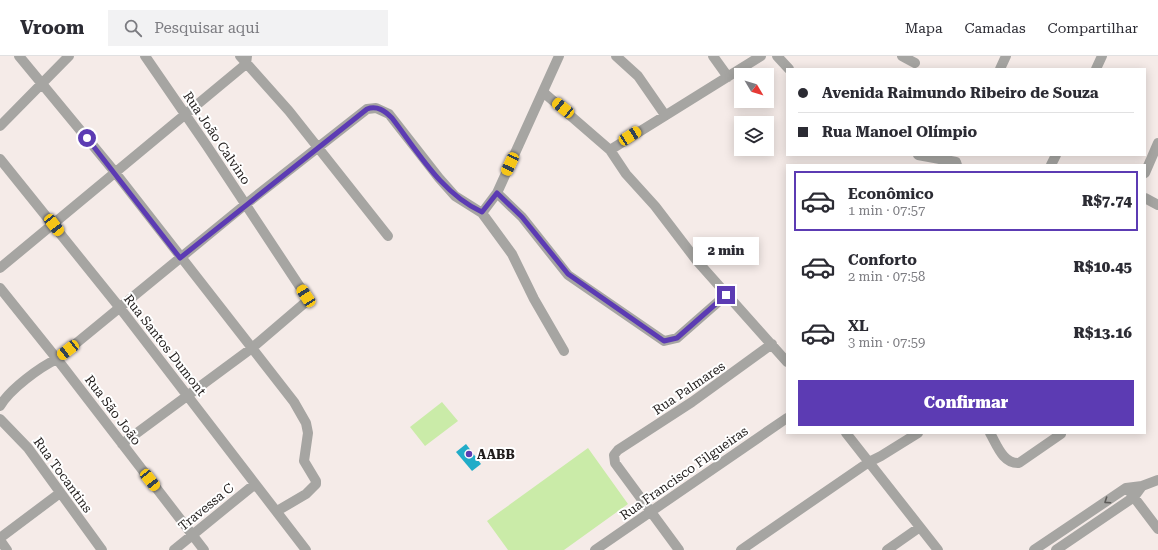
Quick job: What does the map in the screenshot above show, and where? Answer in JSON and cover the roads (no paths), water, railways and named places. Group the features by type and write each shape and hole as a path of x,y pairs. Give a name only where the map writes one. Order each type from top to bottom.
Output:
{"street":[{"path":"19,56 114,171 180,258 294,402 304,418 308,432 304,461 316,481 312,490 277,511"},
{"path":"0,126 68,56"},
{"name":"Rua João Calvino","path":"145,56 246,204 306,296 305,303 252,348"},
{"path":"482,212 497,193 559,56"},
{"path":"616,56 638,76 665,115"},
{"path":"713,56 728,77"},
{"path":"610,150 761,56"},
{"path":"777,56 788,68"},
{"path":"902,56 915,63"},
{"path":"1000,68 1006,56"},
{"path":"1096,68 1102,56"},
{"path":"0,268 54,225 114,171 185,114 245,58 388,236"},
{"path":"543,92 610,150 626,174 655,206 726,295 749,317 786,361"},
{"path":"0,404 10,393 120,308 246,204 372,107 386,112 455,196 482,212 512,254 534,299 564,351"},
{"path":"1146,171 1158,143"},
{"path":"925,156 958,161"},
{"name":"Rua Santos Dumont","path":"0,159 120,308 306,550"},
{"path":"497,193 522,217 568,274 664,341 677,338 726,295"},
{"path":"1146,199 1158,205"},
{"name":"Rua São João","path":"0,288 57,358 204,550"},
{"name":"Rua Palmares","path":"651,512 615,463 614,455 618,450 692,402 772,344"},
{"path":"122,444 188,397 252,348"},
{"name":"Rua Tocantins","path":"0,419 28,448 102,550"},
{"name":"Rua Francisco Filgueiras","path":"595,550 786,419"},
{"path":"847,434 938,550"},
{"path":"741,550 869,462 882,456 916,434"},
{"path":"991,434 1004,458 1015,464 1019,463 1060,434"},
{"path":"1034,550 1126,488 1142,486 1158,480"},
{"name":"Travessa C","path":"174,550 255,484"},
{"path":"1056,550 1134,497 1142,486"},
{"path":"1126,488 1158,529"},
{"path":"8,550 0,539 60,493"},
{"path":"651,512 679,550"},
{"path":"887,550 920,527"}],"water":[{"path":"466,444 481,464 472,471 456,452"}],"place":[{"name":"AABB","path":"469,454"}]}
